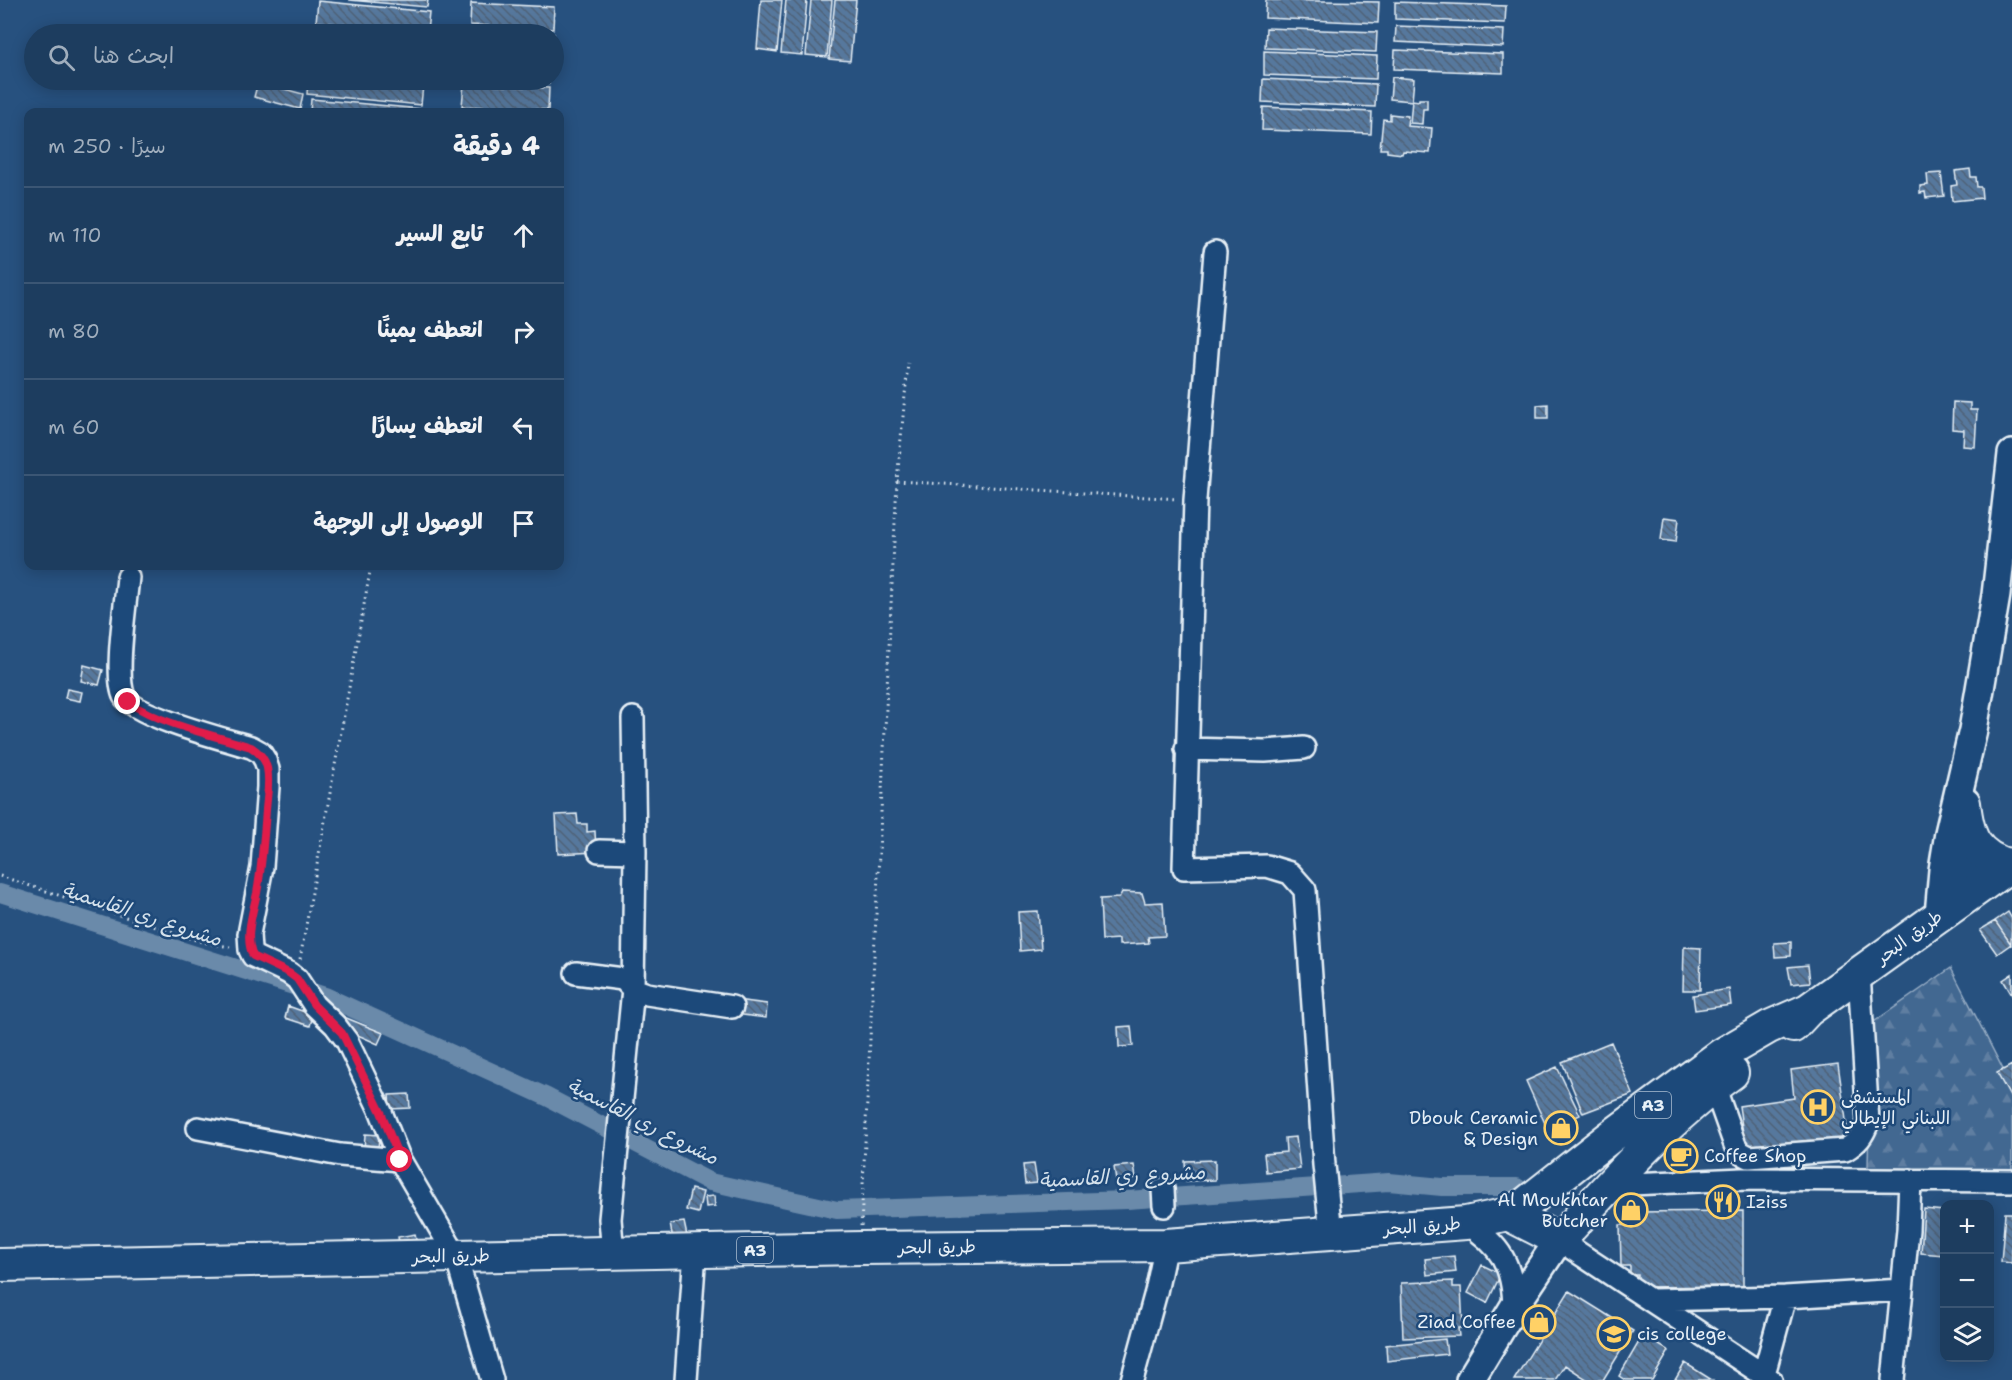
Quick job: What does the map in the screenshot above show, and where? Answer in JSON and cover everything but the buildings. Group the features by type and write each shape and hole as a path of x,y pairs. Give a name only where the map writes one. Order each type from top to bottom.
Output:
{"highway":[{"path":"1964,803 1967,827 1974,843 1983,854 1994,861 2011,865"},
{"name":"طريق البحر","path":"1559,1240 1663,1130 1714,1086 1778,1040 1808,1010 2011,865"},
{"name":"طريق البحر","path":"0,1265 694,1251 1166,1245 1466,1223 1508,1214 1525,1204 1721,1055 1769,1027 1808,1010"},
{"path":"1508,1214 1559,1240"}],"main road":[{"path":"1939,915 1949,833 1966,764 1996,595 2012,454"},
{"path":"1966,764 1962,837 1966,897"},
{"path":"1470,1380 1514,1307 1559,1240"}],"street":[{"path":"1215,252 1195,500 1184,868 1267,866 1290,873 1305,890 1324,1165 1331,1233"},
{"path":"128,577 121,666 122,690 128,702 138,708 173,723 251,747 260,753 268,769 268,787 262,867 249,934 250,950 253,956 289,973 319,1011 335,1025 347,1041 381,1112 400,1160 456,1256 492,1380"},
{"path":"613,1254 610,1219 633,989 635,852 633,718"},
{"path":"1186,748 1265,751 1304,748"},
{"path":"599,851 635,852"},
{"path":"576,973 623,979 633,989 647,994 732,1007"},
{"path":"1714,1086 1735,1145 1740,1152 1749,1157 1845,1150 1857,1142 1863,1136 1868,1122 1859,973"},
{"path":"198,1128 340,1155 400,1160"},
{"path":"1609,1185 1743,1179 2012,1181"},
{"path":"1893,1380 1910,1180"},
{"path":"1466,1223 1484,1234 1498,1249 1508,1267 1513,1287 1514,1307"},
{"path":"1559,1240 1767,1377 1785,1297"},
{"path":"1132,1380 1166,1245"},
{"path":"686,1380 694,1251"},
{"path":"1652,1300 1785,1297 1902,1290"}],"path":[{"path":"861,1222 897,481 908,363"},
{"path":"897,481 1195,500"},
{"path":"302,987 370,570"},
{"path":"0,876 202,942 250,950"}],"green space":[{"path":"1951,968 2012,1087 2012,1172 1868,1168 1871,1024"}],"waterway":[{"name":"مشروع ري القاسمية","path":"0,893 325,996 547,1097 710,1182 837,1210 1127,1200 1389,1182 1442,1187 1517,1187"}],"place":[{"name":"المستشفى اللبناني الإيطالي","path":"1818,1107"},
{"name":"Dbouk Ceramic & Design","path":"1561,1128"},
{"name":"Coffee Shop","path":"1681,1156"},
{"name":"Iziss","path":"1723,1202"},
{"name":"Al Moukhtar Butcher","path":"1631,1210"},
{"name":"Ziad Coffee","path":"1539,1322"},
{"name":"cis college","path":"1614,1334"}],"route":[{"path":"128,702 173,723 251,747 265,760 268,769 268,787 262,867 249,934 250,950 259,960 297,979 319,1011 342,1033 381,1112 400,1160"}]}
